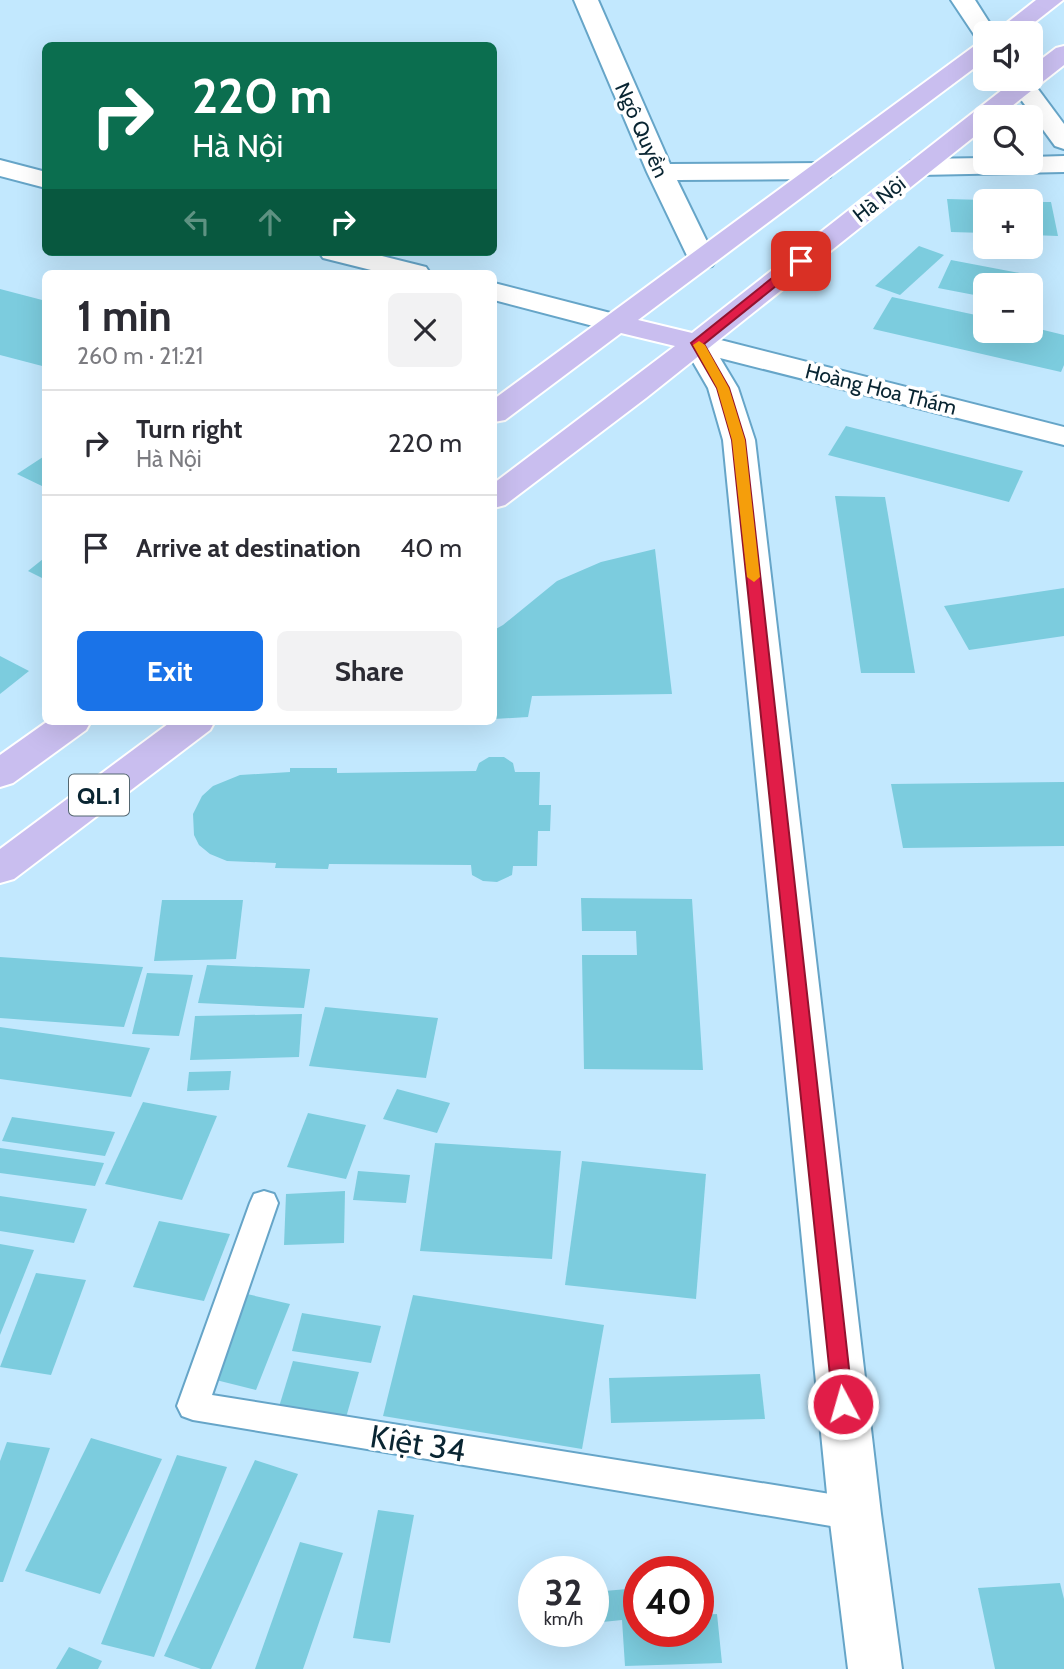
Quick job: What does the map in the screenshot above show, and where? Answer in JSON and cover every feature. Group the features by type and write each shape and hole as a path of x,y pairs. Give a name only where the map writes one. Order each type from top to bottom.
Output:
{"main road":[{"path":"1022,21 1051,0"},
{"name":"Hà Nội","path":"1043,70 1064,53"},
{"path":"497,411 973,58"},
{"name":"Hà Nội","path":"497,496 698,343 1017,91"},
{"path":"616,323 698,343"},
{"path":"0,774 67,725"},
{"name":"QL.1","path":"0,869 192,725"}],"street":[{"name":"Ngô Quyền","path":"586,0 660,172 702,260"},
{"path":"963,0 977,21"},
{"path":"1027,91 1064,141"},
{"path":"920,167 1064,164"},
{"path":"0,169 42,179"},
{"path":"660,172 821,171"},
{"path":"349,256 404,270"},
{"path":"497,293 616,323"},
{"path":"698,343 723,388 739,440 855,1514 875,1669"},
{"name":"Hoàng Hoa Thám","path":"698,343 1064,436"}],"lane":[{"name":"Kiệt 34","path":"264,1203 193,1406 855,1514"}],"building":[{"path":"947,199 973,200 973,233 951,232"},
{"path":"1043,202 1051,202 1058,236 1043,235"},
{"path":"919,246 944,255 900,295 875,286"},
{"path":"951,260 1019,273 973,273 973,295 938,288"},
{"path":"0,289 42,300 42,366 0,355"},
{"path":"892,297 973,314 973,343 1043,343 1043,330 1064,335 1064,365 1061,372 873,329"},
{"path":"846,426 1023,471 1009,502 828,455"},
{"path":"42,458 42,486 17,474"},
{"path":"835,496 885,497 915,673 861,673"},
{"path":"655,549 672,694 532,696 528,717 497,719 497,628 557,581 601,562"},
{"path":"42,560 42,578 28,571"},
{"path":"1064,588 1064,636 969,650 944,606"},
{"path":"0,656 29,671 0,694"},
{"path":"489,757 504,757 513,763 515,772 540,772 539,805 551,805 550,831 538,831 537,866 513,866 512,875 497,882 483,881 472,875 471,865 329,864 328,869 275,868 276,863 227,861 210,854 199,845 194,835 193,814 202,796 213,786 240,775 290,772 290,768 337,768 337,773 476,771 479,763"},
{"path":"1064,782 1064,846 903,848 891,784"},
{"path":"581,898 692,899 703,1070 584,1069 582,955 637,955 636,931 582,931"},
{"path":"162,900 243,900 236,959 154,961"},
{"path":"0,957 143,967 124,1027 0,1018"},
{"path":"207,965 310,969 304,1008 198,1003"},
{"path":"147,973 193,975 179,1036 132,1034"},
{"path":"325,1007 438,1018 426,1078 309,1066"},
{"path":"302,1014 299,1057 190,1060 195,1016"},
{"path":"0,1027 150,1048 131,1097 0,1079"},
{"path":"231,1071 229,1090 187,1091 189,1072"},
{"path":"397,1089 450,1103 437,1133 383,1119"},
{"path":"143,1102 217,1116 182,1200 105,1184"},
{"path":"308,1113 366,1125 346,1179 287,1167"},
{"path":"12,1117 115,1132 105,1156 2,1141"},
{"path":"435,1143 561,1151 552,1259 420,1251"},
{"path":"0,1148 104,1163 95,1186 0,1173"},
{"path":"582,1161 706,1174 696,1299 565,1285"},
{"path":"358,1171 410,1175 406,1203 353,1200"},
{"path":"345,1191 344,1243 284,1245 286,1194"},
{"path":"0,1196 87,1209 74,1243 0,1231"},
{"path":"159,1221 230,1234 204,1301 133,1287"},
{"path":"0,1244 34,1250 0,1335"},
{"path":"36,1273 86,1280 51,1375 0,1367"},
{"path":"247,1294 290,1304 256,1390 212,1379"},
{"path":"413,1295 604,1325 582,1449 383,1416"},
{"path":"302,1313 381,1326 371,1363 292,1351"},
{"path":"293,1361 359,1372 345,1421 278,1410"},
{"path":"760,1374 765,1419 611,1423 609,1378"},
{"path":"91,1438 162,1459 100,1594 25,1571"},
{"path":"7,1442 50,1448 3,1582 0,1582 0,1461"},
{"path":"177,1455 227,1467 154,1657 101,1644"},
{"path":"255,1460 298,1474 211,1669 201,1669 164,1656"},
{"path":"378,1510 414,1515 390,1643 353,1638"},
{"path":"300,1542 343,1553 303,1669 255,1669"},
{"path":"1060,1583 1064,1599 1064,1669 995,1669 978,1588"},
{"path":"623,1589 623,1635 622,1620 609,1621 609,1591"},
{"path":"714,1614 717,1614 722,1663 625,1666 624,1647 714,1647"},
{"path":"69,1647 102,1661 98,1669 56,1669"}],"slow traffic":[{"path":"699,345 723,388 739,440 754,577"}],"route":[{"path":"801,261 698,343 723,388 739,440 843,1404"}]}
